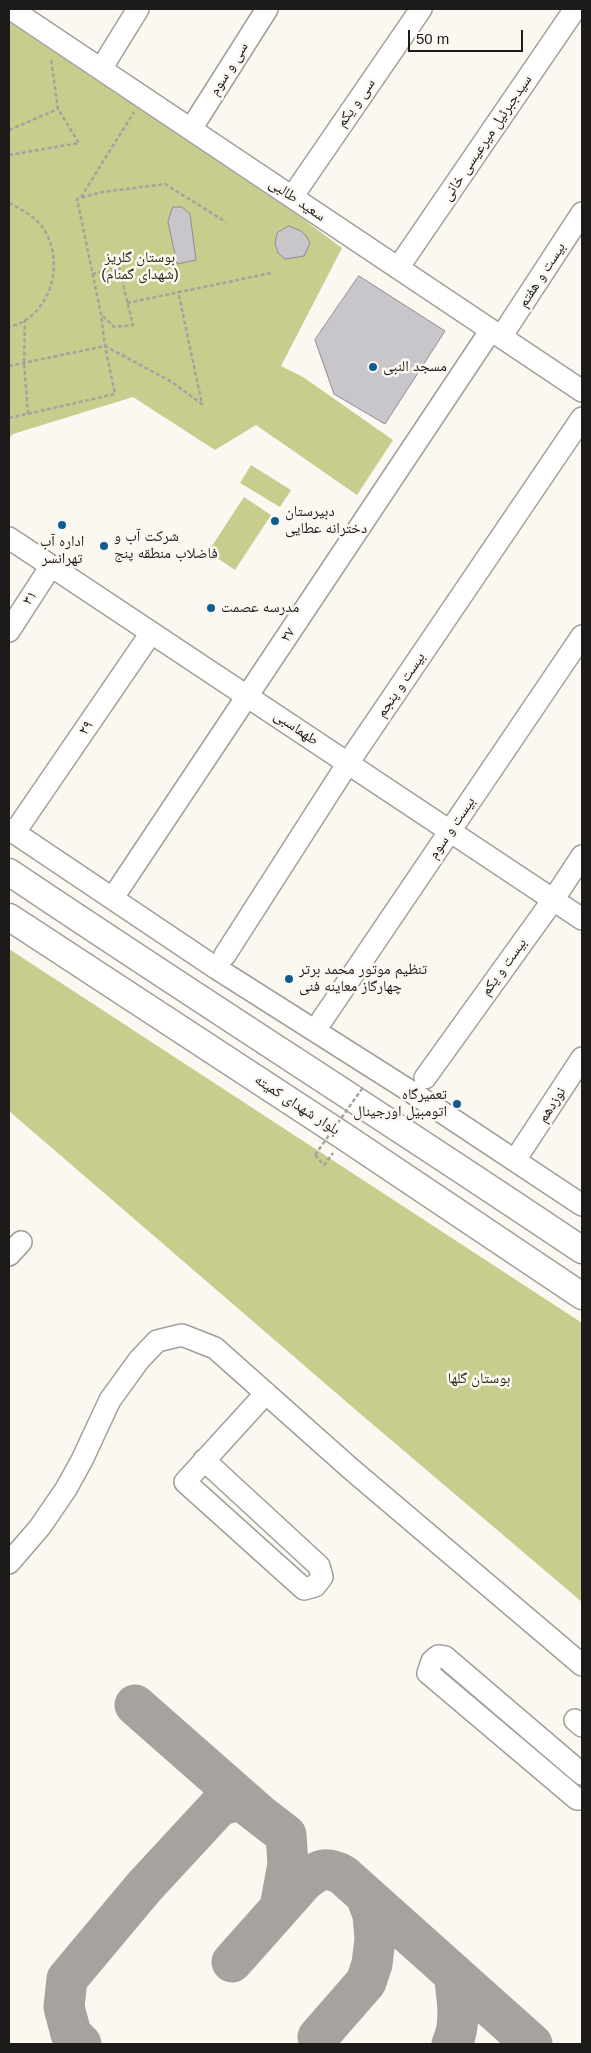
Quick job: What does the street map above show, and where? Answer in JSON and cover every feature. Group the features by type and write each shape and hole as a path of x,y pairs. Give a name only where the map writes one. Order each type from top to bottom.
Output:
{"main road":[{"path":"9,872 225,1017 346,1093 582,1250"},
{"name":"بلوار شهدای کمیته","path":"9,917 345,1136 582,1296"}],"street":[{"name":"سعید طالبی","path":"11,9 582,391"},
{"path":"101,69 138,9"},
{"name":"سی و سوم","path":"191,129 267,9"},
{"name":"سی و یکم","path":"292,196 421,9"},
{"name":"سیدجبرئیل میرعیسی خانی","path":"398,268 576,11"},
{"name":"بیست و هفتم","path":"496,333 582,213"},
{"name":"۲۷","path":"118,890 247,696 496,333"},
{"name":"بیست و پنجم","path":"225,954 348,763 582,418"},
{"name":"طهماسبی","path":"9,538 582,919"},
{"name":"۳۱","path":"9,630 52,566"},
{"name":"۲۹","path":"15,826 151,632"},
{"name":"بیست و سوم","path":"322,1020 582,636"},
{"path":"15,826 208,963 413,1093 582,1205"},
{"name":"بیست و یکم","path":"425,1078 553,900 582,856"},
{"name":"نوزدهم","path":"521,1151 582,1058"},
{"path":"9,1563 40,1527 66,1489 110,1400 138,1360 156,1341 182,1334 215,1348 351,1469 582,1665"},
{"path":"204,1460 319,1566 322,1577 315,1586 304,1589 185,1482 204,1460 266,1393"},
{"path":"582,1774 445,1657 438,1656 432,1661 428,1673 577,1799 582,1799"}],"path":[{"path":"9,155 78,143 58,109 51,58"},
{"path":"9,418 115,394 105,346 101,314 76,199 80,198 137,108"},
{"path":"9,130 58,109"},
{"path":"80,198 102,192 164,184 226,222"},
{"path":"9,203 26,212 41,225 51,243 55,263 52,283 44,302 25,319 9,327"},
{"path":"92,274 119,268 133,325 114,327 101,314"},
{"path":"127,303 271,272"},
{"path":"9,366 105,346 172,382 202,404 178,291"},
{"path":"25,319 24,363 28,414"},
{"path":"324,1165 315,1155 364,1086"}],"green space":[{"name":"بوستان گلریز (شهدای گمنام)","path":"9,22 299,216 342,248 281,366 303,377 393,440 357,495 256,425 215,450 133,397 13,434 9,438"},
{"path":"251,465 291,490 280,507 240,483"},
{"path":"244,497 271,515 235,570 208,552"},
{"name":"بوستان گلها","path":"9,949 582,1323 582,1602 9,1111"}],"building":[{"path":"173,207 182,207 190,214 196,260 177,264 168,222"},
{"path":"289,226 301,231 310,243 304,256 285,259 278,253 275,243 277,233"},
{"name":"مسجد النبی","path":"359,276 445,331 385,424 334,394 315,340"}],"taxiway":[{"path":"135,1705 259,1814"},
{"path":"81,2044 71,2034 64,2007 67,1979 144,1887 219,1806 235,1801 246,1804 286,1835 288,1864 280,1908"},
{"path":"232,1962 304,1881 318,1871 332,1870 343,1875 532,2044"},
{"path":"318,2037 366,1982 372,1964 375,1939 373,1915 366,1896"},
{"path":"452,2044 458,2019 454,1974"}],"place":[{"name":"مسجد النبی","path":"373,367"},
{"name":"دبیرستان دخترانه عطایی","path":"275,521"},
{"name":"اداره آب تهرانسر","path":"62,525"},
{"name":"شرکت آب و فاضلاب منطقه پنج","path":"104,546"},
{"name":"مدرسه عصمت","path":"211,608"},
{"name":"تنظیم موتور محمد برتر چهارگاز معاینه فنی","path":"289,979"},
{"name":"تعمیرگاه اتومبیل اورجینال","path":"457,1104"}]}
